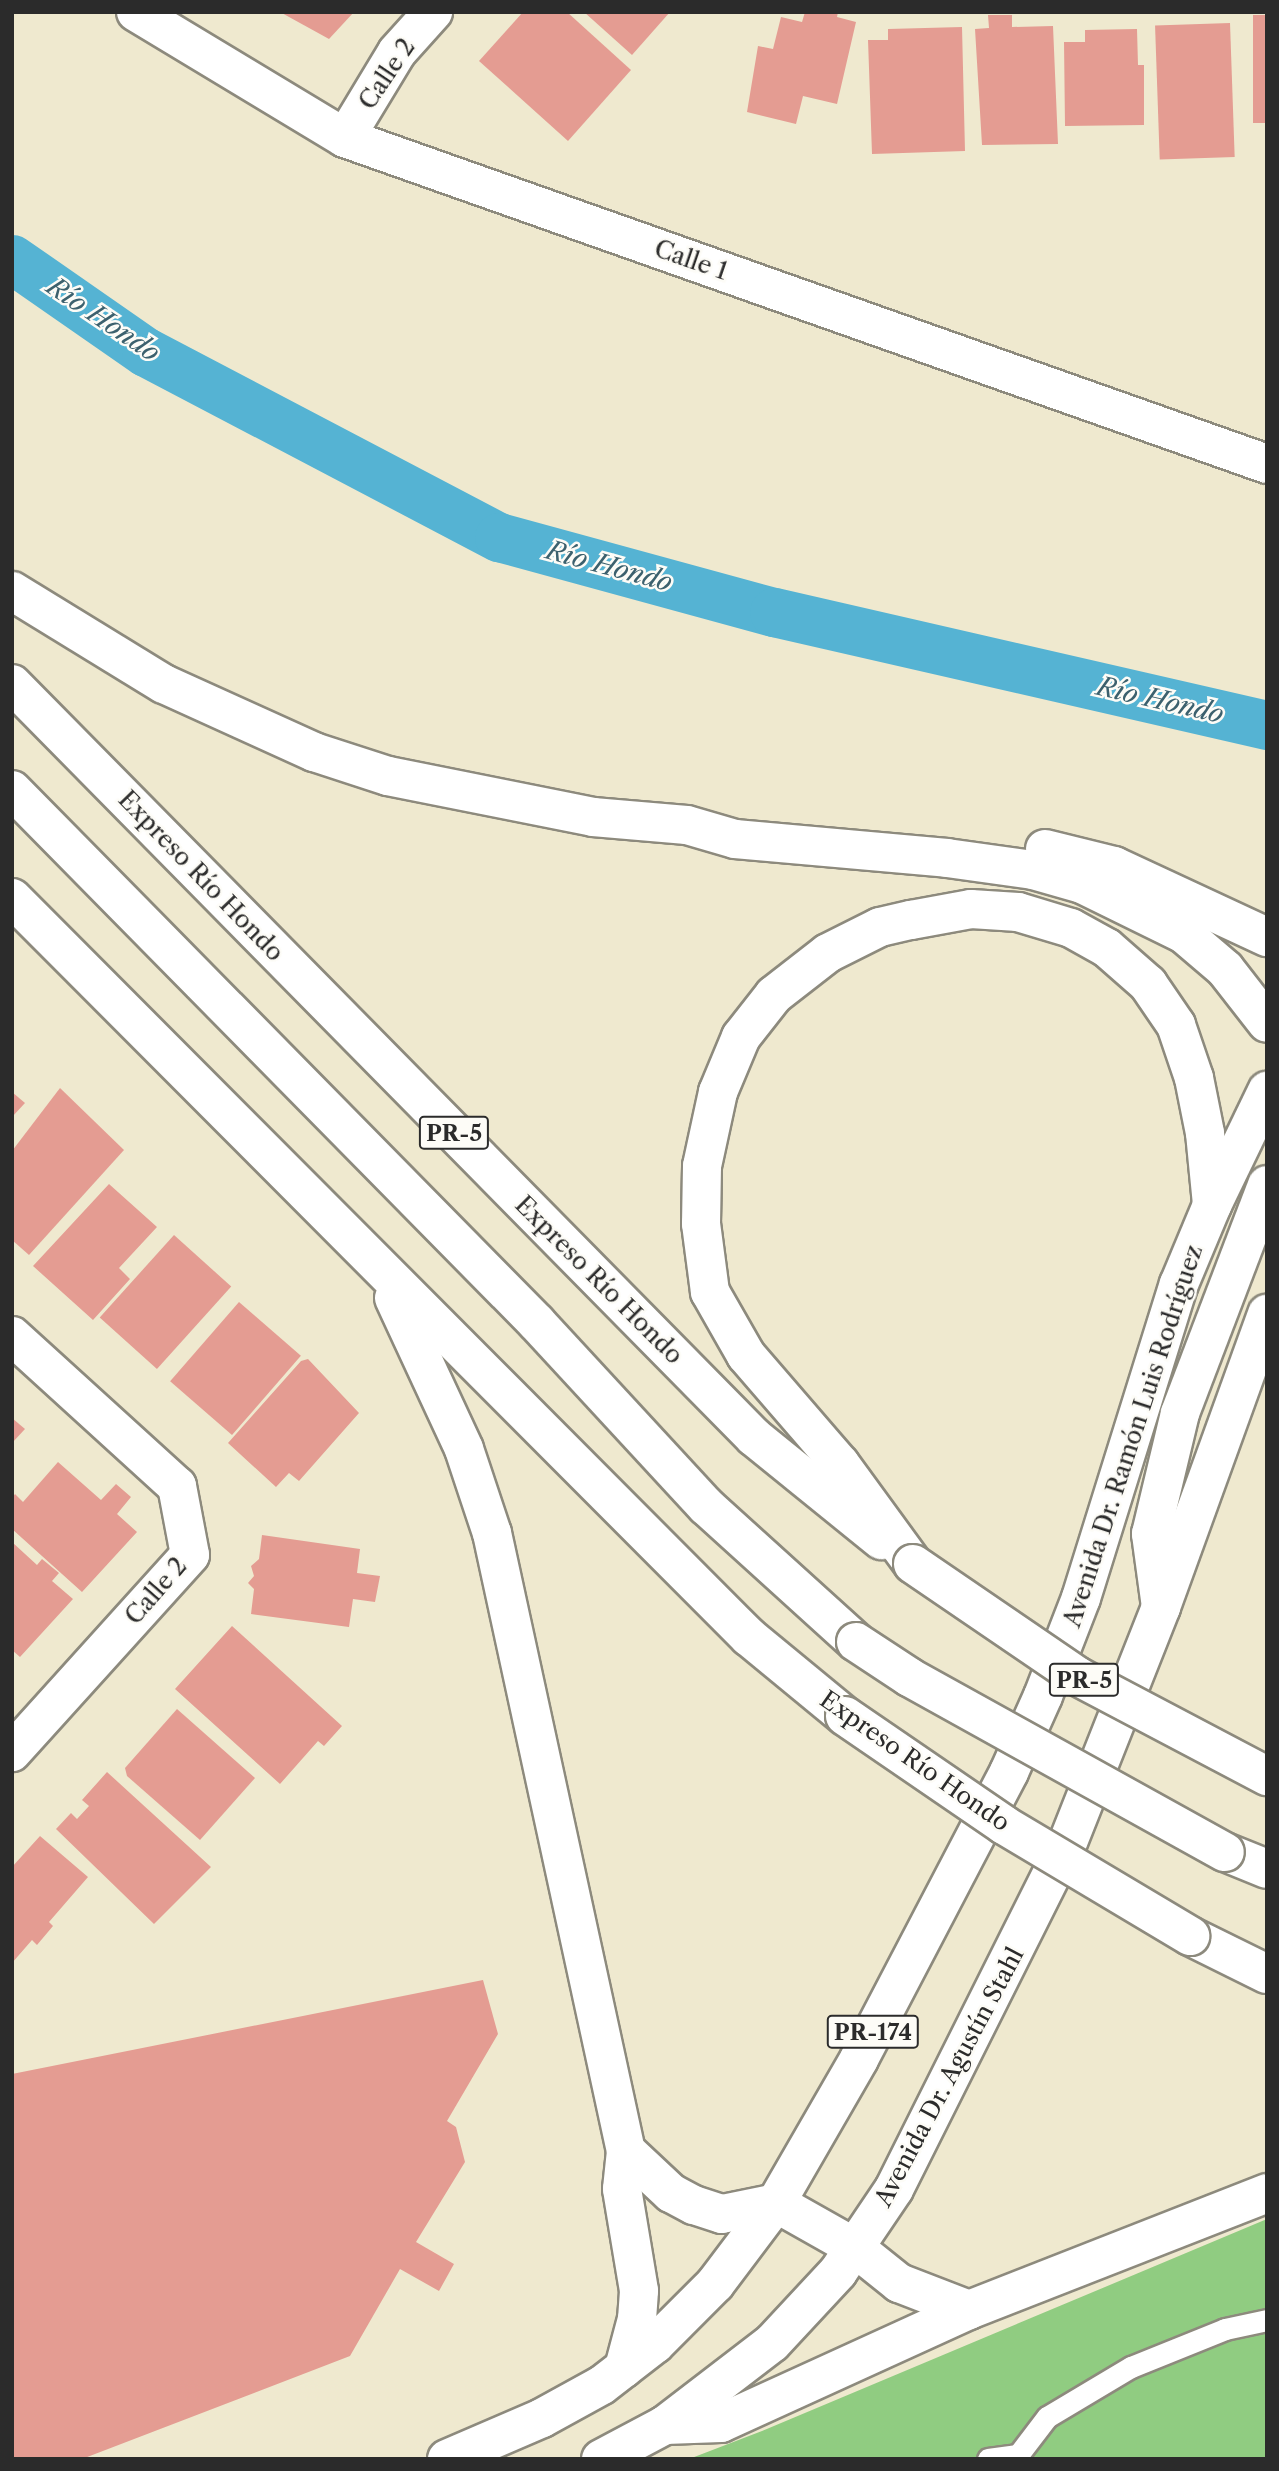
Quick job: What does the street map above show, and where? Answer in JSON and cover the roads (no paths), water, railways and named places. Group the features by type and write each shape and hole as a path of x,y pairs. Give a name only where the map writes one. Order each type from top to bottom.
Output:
{"main road":[{"name":"Calle 1","path":"136,12 345,138 1267,464"},
{"name":"Calle 2","path":"345,138 397,52 433,12"},
{"path":"12,591 164,684 314,752 466,795 593,817 687,825 735,839 959,860 1033,870 1082,884 1184,934 1225,969 1267,1023"},
{"name":"Expreso Río Hondo","path":"12,684 754,1437 914,1564 1077,1676 1267,1776"},
{"path":"12,790 537,1323 706,1506 856,1642 909,1676 1225,1852 1267,1869"},
{"path":"687,825 733,818 1065,851 1114,866 1267,937"},
{"name":"Expreso Río Hondo","path":"12,898 749,1637 845,1716 1004,1825 1190,1936 1267,1973"},
{"path":"914,1564 840,1464 746,1355 710,1293 701,1224 705,1154 718,1092 741,1037 774,995 828,953 880,927 911,920 971,909 1018,912 1071,928 1107,948 1148,984 1176,1025 1194,1079 1205,1133 1212,1205"},
{"name":"Avenida Dr. Ramón Luis Rodríguez","path":"776,2203 859,2059 1038,1709 1081,1598 1142,1394 1179,1284 1212,1205 1267,1091"},
{"path":"1161,1607 1150,1534 1180,1413 1267,1185"},
{"path":"379,1268 464,1449 492,1533 626,2151 622,2189 639,2291 638,2319 624,2368"},
{"path":"1161,1607 1267,1314"},
{"name":"Calle 2","path":"12,1336 177,1486 190,1555 12,1752"},
{"name":"Avenida Dr. Agustín Stahl","path":"601,2459 665,2425 772,2343 804,2313 854,2248 894,2189 1039,1905 1109,1748 1161,1607"},
{"path":"626,2151 671,2193 694,2205 722,2214 776,2203 854,2248 899,2283 970,2311"},
{"path":"665,2425 721,2423 970,2311 1267,2193"},
{"name":"PR-174","path":"447,2459 542,2418 602,2385 655,2344 715,2284 776,2203"}],"lane":[{"path":"988,2459 1017,2457 1047,2417 1131,2367 1225,2329 1267,2320"}],"waterway":[{"name":"Río Hondo","path":"12,259 146,352 499,537 774,612 1267,725"}]}
